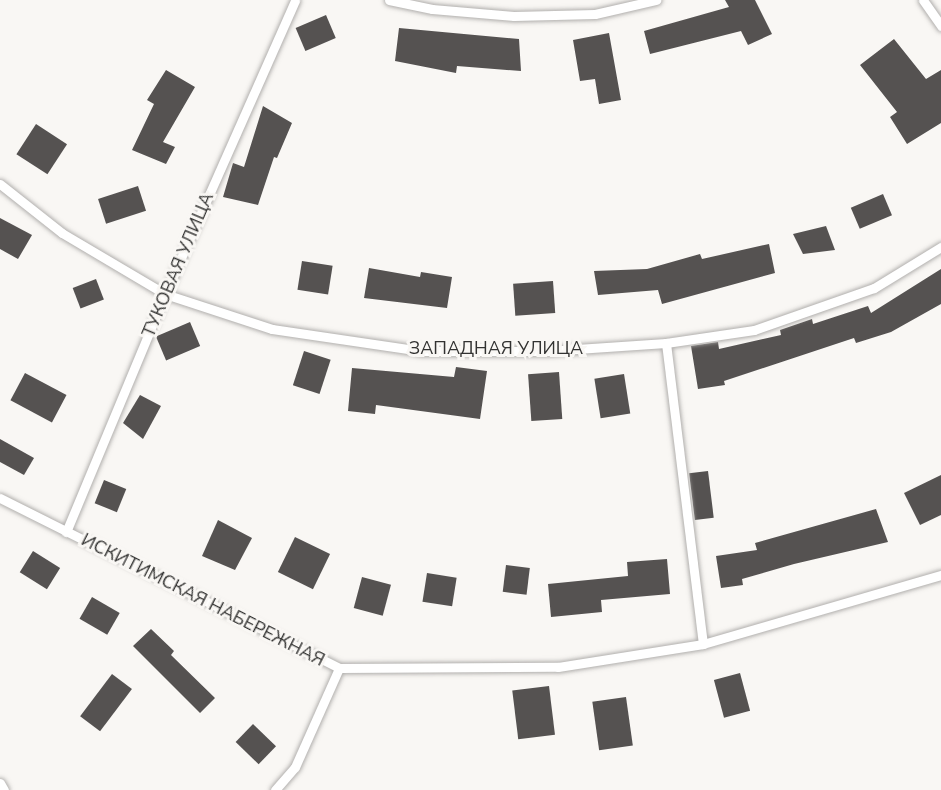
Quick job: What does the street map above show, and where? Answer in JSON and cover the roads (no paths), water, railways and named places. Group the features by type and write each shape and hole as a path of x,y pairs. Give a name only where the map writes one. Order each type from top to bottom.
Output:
{"lane":[{"name":"ТУКОВАЯ УЛИЦА","path":"66,532 165,294 295,0"},
{"path":"389,0 432,9 514,16 595,14 656,0"},
{"path":"922,0 941,26"},
{"name":"ЗАПАДНАЯ УЛИЦА","path":"0,184 63,233 165,294 272,329 421,351 547,351 666,343 754,330 874,288 941,247"},
{"path":"666,343 703,644"},
{"name":"ИСКИТИМСКАЯ НАБЕРЕЖНАЯ","path":"0,498 339,668 558,667 703,644 941,575"},
{"path":"275,790 295,767 339,668"},
{"path":"0,783 4,790"}]}
